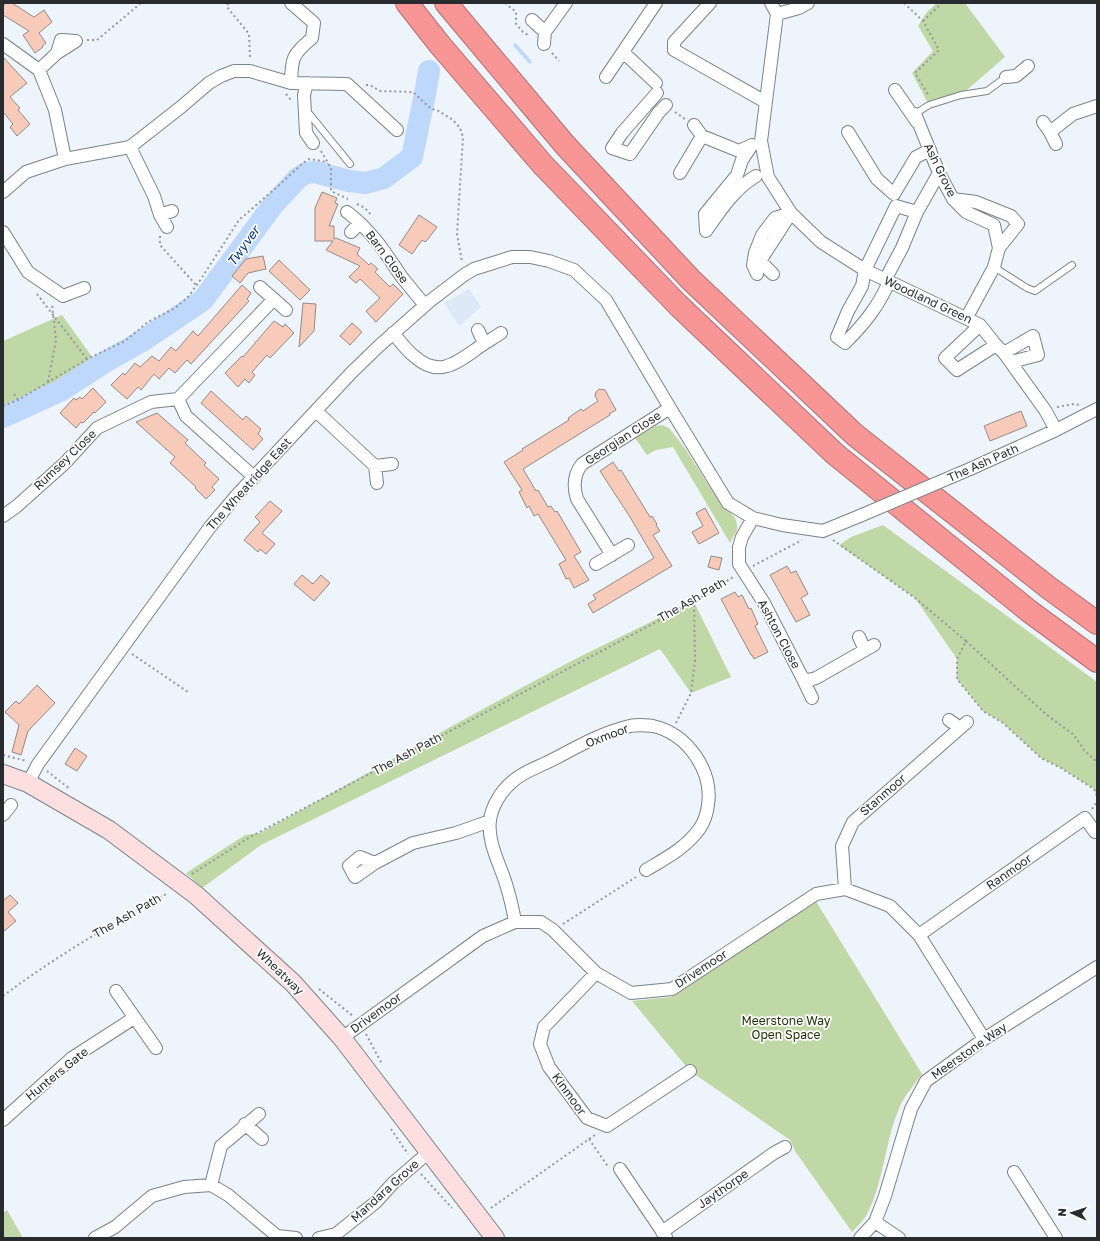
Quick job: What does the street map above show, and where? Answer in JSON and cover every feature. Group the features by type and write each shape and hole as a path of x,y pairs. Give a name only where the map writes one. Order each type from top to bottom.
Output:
{"highway":[{"path":"407,3 440,45 543,165 678,305 835,454 1029,611 1097,661"},
{"path":"446,3 566,144 691,280 855,435 1049,588 1097,623"}],"street":[{"path":"285,82 293,57 299,49 312,38 314,23 291,3"},
{"path":"532,20 544,38 566,3"},
{"path":"606,77 656,3"},
{"path":"710,3 674,42 674,50 762,100"},
{"name":"Woodland Green","path":"772,3 776,14 756,143 762,177 792,213 821,242 865,270 980,324 1004,353 1045,410 1056,430"},
{"path":"776,14 799,8 808,3"},
{"path":"39,70 57,54 76,41"},
{"path":"3,44 39,70 55,110 65,160"},
{"path":"623,52 657,88 612,148 630,154 659,112 666,105"},
{"path":"1006,77 1016,76 1028,66"},
{"path":"3,192 26,172 65,160 130,147 209,83 234,71 250,72 285,82 347,84 397,130"},
{"path":"307,83 304,95 306,133 313,143"},
{"path":"895,90 920,126"},
{"path":"1056,144 1047,127 1073,114 1097,106"},
{"name":"Ash Grove","path":"915,114 939,173 953,199 966,212 994,225 999,248 994,267 966,317"},
{"path":"694,125 702,136 740,156 762,177 746,182 727,202 706,231 706,214 736,175 740,156 756,143"},
{"path":"848,132 877,179 894,194 916,157 930,150"},
{"path":"680,173 702,136"},
{"path":"130,147 154,196 160,215 167,227"},
{"path":"917,212 896,206 865,270 862,286 848,311 837,337 845,343 864,324 882,299 887,281 917,212 939,173"},
{"path":"953,199 976,202 1010,216 1018,224 999,248"},
{"path":"160,215 172,211"},
{"name":"Barn Close","path":"347,212 360,222 381,245 402,277 425,306"},
{"path":"757,274 753,265 755,253 762,235 775,218 792,213"},
{"path":"773,274 760,261 792,213"},
{"path":"351,232 360,222"},
{"path":"3,232 28,272 55,291 63,296 84,288"},
{"path":"464,275 474,269 512,257 530,257 574,270 606,300 728,503 753,518 782,525 823,531"},
{"name":"The Wheatridge East","path":"28,783 38,764 210,527 236,496 365,358 425,306 464,275"},
{"path":"260,287 286,310"},
{"path":"254,477 186,416 178,399 274,299"},
{"path":"980,324 945,358 957,370 1004,353"},
{"path":"478,330 484,343"},
{"path":"394,333 413,356 426,364 437,367 446,367 456,364 484,343 501,333"},
{"name":"Rumsey Close","path":"3,516 17,506 64,463 96,428 151,402 178,399"},
{"name":"Georgian Close","path":"612,554 577,499 575,489 576,473 582,464 670,408"},
{"name":"The Ash Path","path":"823,531 970,469 1056,430 1097,408"},
{"path":"316,411 375,466 377,483"},
{"path":"375,466 392,464"},
{"name":"Ashton Close","path":"753,518 742,537 738,558 743,571 764,603 802,679 809,680 816,678 870,648 859,636"},
{"path":"596,564 628,545"},
{"path":"802,679 812,698"},
{"name":"Stanmoor","path":"845,889 842,846 853,822 963,725 949,720"},
{"name":"Oxmoor","path":"515,922 513,906 491,838 490,820 495,805 503,790 513,780 536,768 598,738 625,727 635,725 652,726 666,730 690,749 701,765 707,781 709,796 707,811 701,827 683,847 646,870"},
{"name":"Wheatway","path":"3,774 28,783 109,830 182,883 293,983 342,1038 495,1238"},
{"path":"3,816 11,805"},
{"name":"Ranmoor","path":"918,935 1085,818 1095,832"},
{"path":"375,863 413,843 456,833 490,820"},
{"path":"845,889 890,906 918,935 984,1039"},
{"name":"Drivemoor","path":"342,1038 483,936 515,922 541,922 553,930 596,973 631,993 672,989 816,894 845,889"},
{"name":"Meerstone Way","path":"860,1238 875,1222 885,1196 911,1109 926,1081 984,1039 1097,967"},
{"name":"Kinmoor","path":"596,973 544,1027 540,1044 549,1067 587,1118 607,1126"},
{"path":"116,991 156,1048"},
{"name":"Hunters Gate","path":"3,1120 72,1058 134,1018"},
{"path":"607,1126 690,1071"},
{"path":"211,1186 221,1146 245,1124 259,1114"},
{"path":"245,1124 262,1139"},
{"name":"Jaythorpe","path":"627,1173 664,1235 769,1150 785,1147"},
{"name":"Mandara Grove","path":"319,1238 336,1234 376,1202 393,1183 429,1152"},
{"path":"1014,1172 1056,1238"},
{"path":"94,1238 115,1227 152,1196 184,1187 211,1186 228,1195 277,1237 296,1238"},
{"path":"875,1222 899,1238"}],"lane":[{"path":"915,114 935,103 961,95 987,91 1006,77"},
{"path":"304,108 350,164"},
{"path":"994,267 1027,288 1035,291 1072,265"}],"path":[{"path":"76,41 97,40 141,3"},
{"path":"228,3 227,6 249,34 250,72"},
{"path":"904,3 923,21 939,50 915,73 935,103"},
{"path":"923,21 942,3"},
{"path":"285,82 280,88 299,109 304,108"},
{"path":"347,84 370,85 380,91 413,92 431,109 437,110 453,120 460,128 463,137 457,234 464,275"},
{"path":"3,406 18,400 87,359 125,341 148,322 175,308 188,297 239,220 303,163 309,159 328,163 331,168 331,186"},
{"path":"160,215 160,244 196,285"},
{"path":"48,382 56,340 52,313 52,298 55,291"},
{"path":"37,294 87,359"},
{"path":"14,394 18,400"},
{"path":"1045,410 1074,404 1082,405"},
{"path":"823,531 839,545 915,598 966,641 1041,710 1074,735 1084,750 1097,762"},
{"name":"The Ash Path","path":"3,996 29,976 109,925 170,891 250,837 694,602 743,571 805,538 823,531"},
{"path":"676,723 690,693 696,661 694,602"},
{"path":"966,641 957,659 958,679 983,711 1003,723 1042,758 1094,789 1097,796"},
{"path":"123,648 188,692"},
{"path":"3,754 38,764"},
{"path":"553,930 646,870"},
{"path":"478,1216 607,1126"},
{"path":"391,1129 414,1165 457,1213"},
{"path":"589,1140 608,1168 627,1173"}],"shaded area":[{"path":"469,289 481,307 459,326 444,303"}],"green space":[{"path":"937,3 965,3 1005,57 961,95 929,105 912,73 933,51 918,26 927,12"},
{"path":"62,315 98,365 58,395 3,420 3,341"},
{"path":"662,425 669,428 684,447 711,489 735,518 737,530 730,543 673,447 656,450 647,455 635,438 656,426"},
{"path":"883,525 1097,682 1097,796 1094,789 1061,768 1041,758 1003,723 983,711 957,679 957,659 915,598 839,545 851,537"},
{"path":"693,600 731,677 691,693 660,649 261,845 202,888 186,873 245,835 260,833 579,657"},
{"name":"Meerstone Way Open Space","path":"814,898 922,1074 901,1104 891,1131 877,1190 866,1216 852,1232 795,1151 790,1140 690,1071 632,1001 671,997"},
{"path":"7,1210 23,1238 3,1238 3,1213"}],"building":[{"path":"5,3 12,3 34,17 44,10 52,22 39,33 46,43 35,53 23,35 29,31 3,15 3,7"},
{"path":"3,57 27,83 10,97 20,108 18,110 30,124 17,136 10,127 13,124 3,112"},
{"path":"322,192 337,198 335,203 338,204 329,226 334,226 334,239 336,238 360,248 357,254 369,265 371,263 378,269 375,272 390,287 393,284 403,294 376,322 366,311 380,298 360,279 356,283 349,277 360,266 326,250 333,241 315,241 315,208"},
{"path":"419,215 437,227 425,242 422,240 412,254 399,245"},
{"path":"263,256 266,269 248,273 240,283 232,276 246,259"},
{"path":"279,260 310,290 300,300 269,271"},
{"path":"242,285 251,293 247,299 249,301 191,364 187,360 175,373 169,368 159,379 154,374 141,390 138,387 127,399 111,385 123,373 125,375 135,363 140,367 152,356 159,361 171,347 176,351 193,331 198,336"},
{"path":"303,303 316,304 314,331 299,347"},
{"path":"274,321 283,327 285,324 294,333 270,358 267,355 252,372 255,375 249,383 245,379 238,387 225,373 242,356 243,357"},
{"path":"352,323 362,332 350,345 340,336"},
{"path":"93,388 106,402 83,423 81,422 76,428 60,413 74,398 76,400 80,397 82,399"},
{"path":"599,389 605,390 616,410 523,469 536,491 538,490 548,507 551,506 555,512 557,511 581,552 574,556 589,580 574,588 569,578 566,579 559,564 566,560 538,514 534,516 529,506 527,508 519,492 522,490 504,462 569,420 568,418 581,409 583,411 598,401 595,396"},
{"path":"211,391 243,420 246,416 261,429 258,434 263,439 253,450 201,403"},
{"path":"1021,411 1027,426 990,441 984,426"},
{"path":"157,413 188,440 185,443 206,463 204,465 219,479 212,487 215,490 206,499 195,488 196,487 170,463 175,457 136,422"},
{"path":"613,462 619,471 621,470 650,517 652,516 657,524 656,525 660,531 653,535 672,566 593,613 588,604 596,599 593,595 654,558 630,517 600,471"},
{"path":"270,501 282,511 262,533 275,544 266,554 260,549 258,552 244,540 260,522 255,517"},
{"path":"705,508 719,533 699,544 692,532 703,526 696,513"},
{"path":"711,556 722,558 719,570 708,567"},
{"path":"787,566 791,573 796,571 808,594 801,598 810,615 796,622 770,575"},
{"path":"302,575 313,584 321,575 330,583 314,601 294,584"},
{"path":"735,592 738,597 742,595 749,609 751,608 758,624 755,626 768,652 754,659 721,599"},
{"path":"37,685 55,703 28,731 21,755 12,752 19,725 5,712 16,701 19,704"},
{"path":"75,748 87,756 77,771 65,764"},
{"path":"10,895 18,903 8,912 16,921 3,932 3,901"}],"waterway":[{"path":"515,45 530,62"},
{"name":"Twyver","path":"3,417 60,391 105,362 142,341 203,300 273,205 298,178 306,173 315,172 349,181 366,183 384,178 412,157 429,71"}]}
